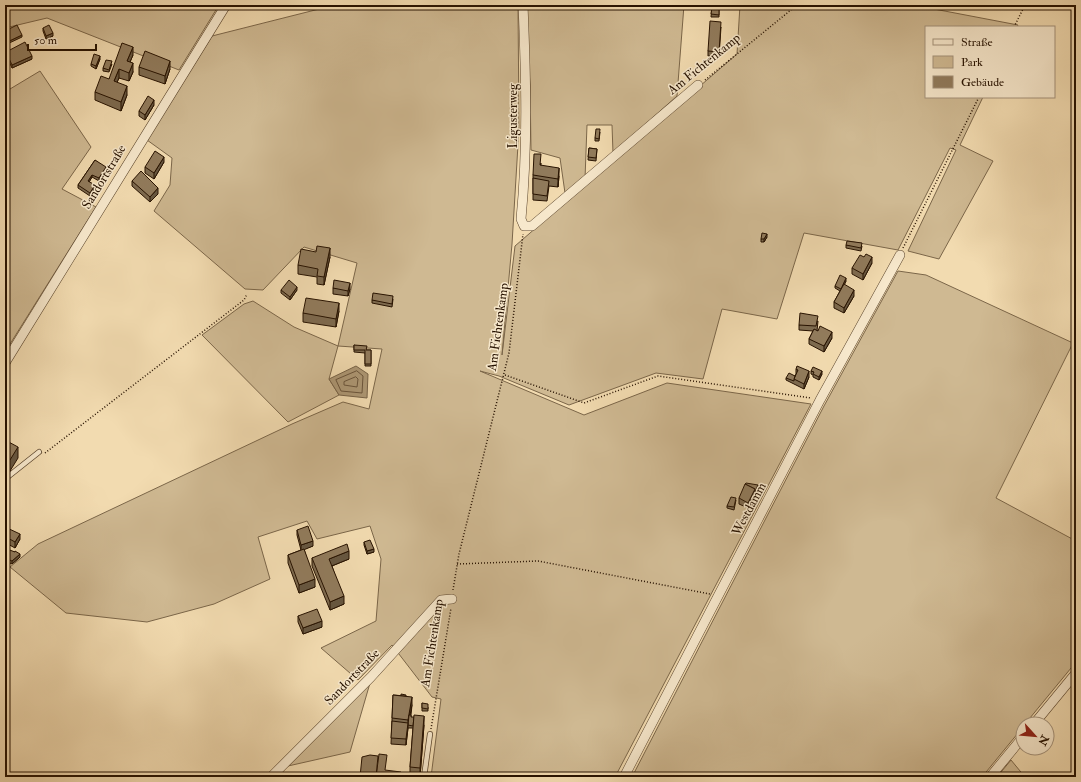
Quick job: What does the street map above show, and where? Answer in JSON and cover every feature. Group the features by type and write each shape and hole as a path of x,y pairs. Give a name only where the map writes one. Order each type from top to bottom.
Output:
{"street":[{"name":"Sandortstraße","path":"5,363 226,5"},
{"name":"Ligusterweg","path":"523,5 527,83 526,167 521,219 524,226"},
{"name":"Am Fichtenkamp","path":"524,226 532,226 698,85"},
{"name":"Westdamm","path":"624,777 820,400 900,255"},
{"name":"Sandortstraße","path":"271,777 371,677 441,600 452,599"},
{"path":"1041,716 1076,673"},
{"path":"990,777 1015,747"}],"lane":[{"path":"5,479 39,452"},
{"path":"424,777 430,734"}],"path":[{"name":"Am Fichtenkamp","path":"698,85 797,5"},
{"path":"1014,26 1025,5"},
{"path":"900,255 978,98"},
{"name":"Am Fichtenkamp","path":"430,734 457,564 509,353 524,226"},
{"path":"39,452 44,453 244,300 247,294"},
{"path":"505,374 584,403 658,376 820,400"},
{"path":"457,564 538,561 718,595"}],"green space":[{"path":"5,5 219,5 179,70 47,18 5,28"},
{"path":"335,5 518,5 519,128 512,244 502,355 515,246 737,54 740,5 913,5 1018,25 925,26 925,98 983,98 960,145 993,161 939,259 908,251 956,150 950,148 898,250 804,233 777,319 722,309 703,379 656,373 569,405 499,376 480,371 584,415 667,383 811,404 615,777 431,777 441,699 432,697 392,645 358,680 321,648 376,621 381,559 370,526 317,539 307,521 258,537 270,579 214,604 147,622 66,613 10,567 38,544 292,424 343,402 369,409 382,349 338,346 357,263 304,247 263,290 245,289 154,211 170,185 172,158 147,140 212,36"},
{"path":"524,5 684,5 677,96 613,153 612,125 587,125 585,179 565,193 560,158 531,150 530,84"},
{"path":"40,71 91,147 62,189 96,207 5,352 5,92"},
{"path":"898,271 926,275 1073,343 996,498 1076,541 1076,662 1032,716 1015,716 1015,737 982,777 632,777 824,406"},
{"path":"253,301 294,327 338,346 329,379 339,395 288,422 202,335 244,304"},
{"path":"370,683 350,752 288,766"},
{"path":"1011,760 1025,777 997,777"}],"water":[{"path":"356,366 368,374 367,398 339,395 329,379"}],"building":[{"path":"712,6 719,7 719,15 711,14"},
{"path":"710,21 721,22 719,52 708,51"},
{"path":"17,25 22,35 5,43 5,31"},
{"path":"49,25 53,33 46,36 43,28"},
{"path":"25,42 32,56 12,65 6,52"},
{"path":"122,43 133,47 127,61 133,63 129,73 119,69 114,81 127,86 121,102 95,92 101,76 109,79"},
{"path":"145,51 170,61 165,76 139,67"},
{"path":"94,54 100,56 96,66 91,64"},
{"path":"106,60 112,61 109,70 103,68"},
{"path":"148,96 154,100 145,115 139,111"},
{"path":"596,129 600,129 599,139 595,138"},
{"path":"589,148 597,149 596,158 588,157"},
{"path":"155,151 164,157 154,173 145,167"},
{"path":"534,154 541,154 540,165 559,168 558,179 533,175"},
{"path":"95,160 106,167 99,178 92,175 88,181 95,185 90,193 78,185"},
{"path":"141,171 158,188 150,197 132,181"},
{"path":"533,178 549,181 547,196 533,194"},
{"path":"762,233 767,234 764,239 761,239"},
{"path":"847,241 862,243 861,248 846,245"},
{"path":"317,246 330,248 324,277 317,276 318,269 298,265 301,249 316,252"},
{"path":"866,254 872,257 863,274 852,268 860,255 864,257"},
{"path":"840,275 846,278 841,289 835,286"},
{"path":"289,280 297,287 290,297 281,290"},
{"path":"334,280 350,283 348,291 333,288"},
{"path":"844,284 854,290 844,308 834,302"},
{"path":"373,293 393,296 392,304 372,300"},
{"path":"306,298 339,303 336,319 303,313"},
{"path":"800,313 818,316 816,326 799,325"},
{"path":"820,326 832,332 824,346 809,339 814,329 818,331"},
{"path":"354,345 367,346 366,350 371,350 371,364 365,364 365,350 354,350"},
{"path":"797,366 809,371 804,384 794,379 798,370 796,369"},
{"path":"813,367 822,371 819,377 811,371"},
{"path":"789,373 795,376 794,381 786,378"},
{"path":"5,440 18,447 10,460 5,464"},
{"path":"745,484 758,485 755,491 755,489"},
{"path":"745,484 755,489 748,503 739,498"},
{"path":"731,497 736,498 734,507 727,506"},
{"path":"308,526 313,541 301,545 297,530"},
{"path":"5,527 20,534 15,542 6,537 5,539"},
{"path":"370,540 374,549 367,551 364,542"},
{"path":"347,544 349,551 329,559 344,596 330,602 312,558"},
{"path":"7,549 20,554 12,561 5,558"},
{"path":"304,549 315,579 299,585 288,555"},
{"path":"317,609 322,621 303,628 298,616"},
{"path":"393,695 412,697 408,720 392,718"},
{"path":"422,703 428,704 428,709 422,708"},
{"path":"409,715 414,717 413,726 408,725"},
{"path":"414,715 424,716 420,768 410,767"},
{"path":"392,721 408,723 406,739 391,738"},
{"path":"379,754 387,755 385,770 401,772 401,777 376,777"},
{"path":"370,755 378,756 376,777 360,777 362,757"},
{"path":"412,773 420,774 420,777 411,776"}]}
